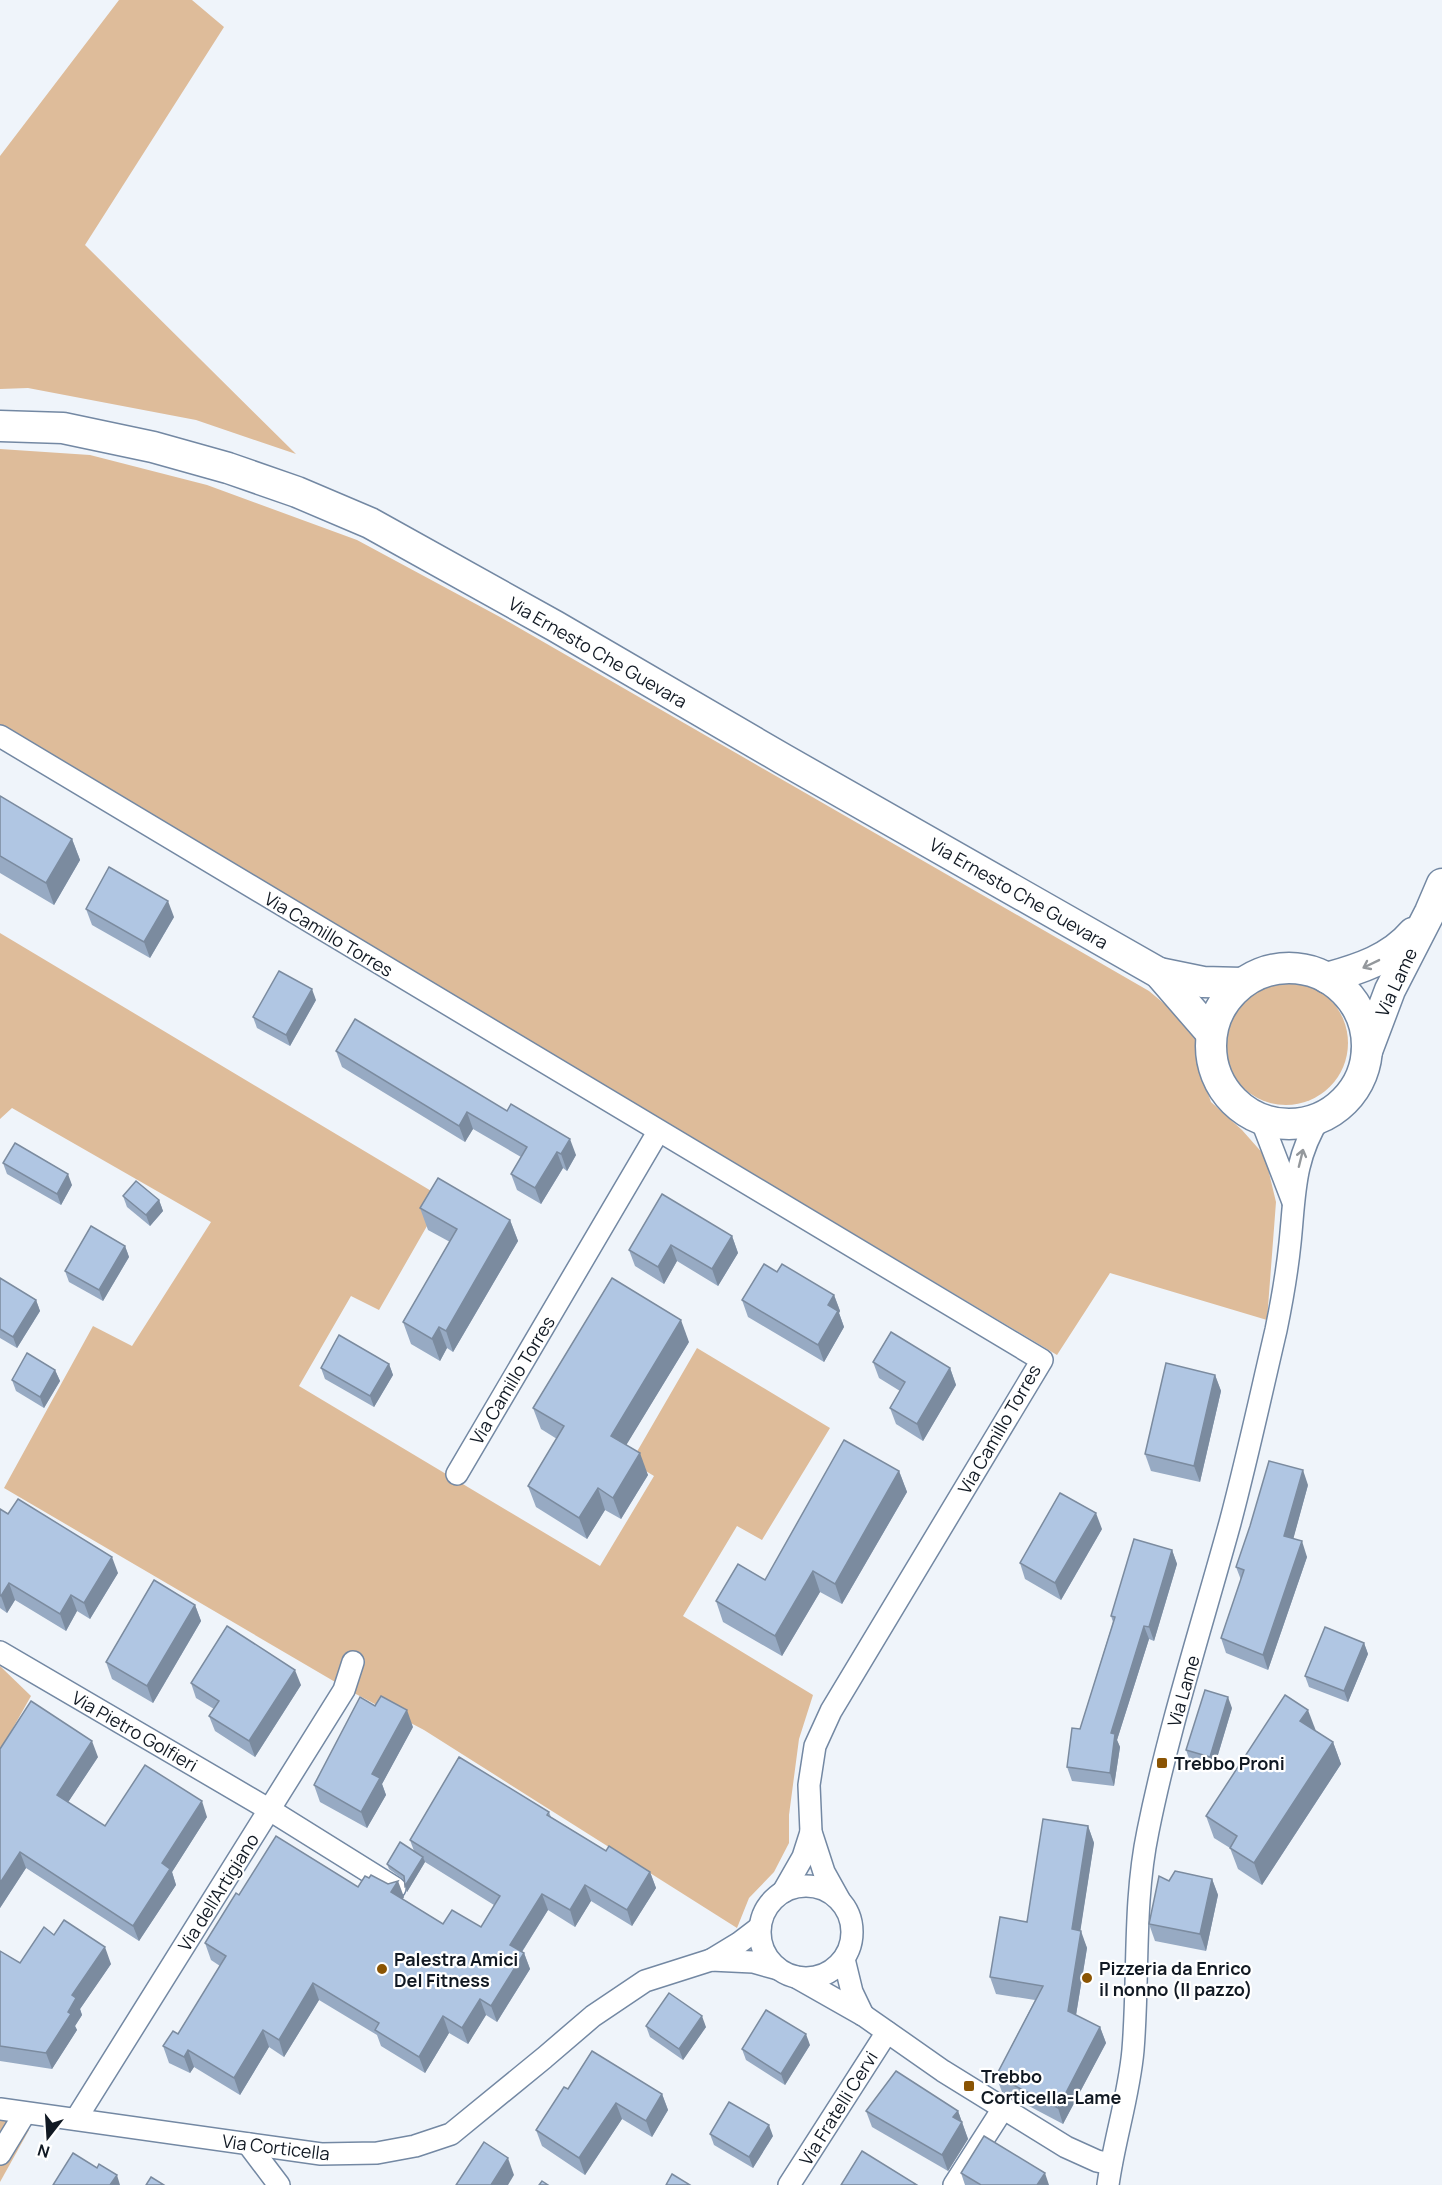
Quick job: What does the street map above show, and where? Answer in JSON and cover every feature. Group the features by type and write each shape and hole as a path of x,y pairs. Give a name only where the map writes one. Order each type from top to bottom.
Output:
{"street":[{"name":"Via Ernesto Che Guevara","path":"0,426 63,428 153,447 288,488 370,523 555,626 1159,973 1203,982 1242,983"},
{"name":"Via Camillo Torres","path":"0,736 1042,1360 831,1711 815,1746 808,1785 811,1832 824,1872 839,1899"},
{"name":"Via Lame","path":"1366,1053 1390,990 1442,884"},
{"name":"Via Lame","path":"1327,978 1360,969 1385,957 1408,939 1430,912"},
{"path":"1279,968 1302,969 1327,978 1346,993 1357,1007 1365,1030 1366,1053 1361,1075 1349,1095 1337,1107 1320,1117 1290,1124 1261,1119 1233,1101 1218,1079 1211,1052 1211,1033 1216,1017 1224,1002 1242,983 1256,975 1279,968"},
{"name":"Via Ernesto Che Guevara","path":"1159,973 1211,1033"},
{"name":"Via Lame","path":"1109,2175 1133,2050 1138,1902 1147,1833 1162,1763 1231,1518 1274,1338 1286,1279 1293,1203 1301,1156 1307,1138 1320,1117"},
{"name":"Via Lame","path":"1261,1119 1293,1203"},
{"name":"Via Camillo Torres","path":"457,1474 658,1132"},
{"name":"Via Pietro Golfieri","path":"0,1652 270,1810 395,1888"},
{"name":"Via dell'Artigiano","path":"76,2119 344,1690 353,1662"},
{"name":"Via Camillo Torres","path":"783,1892 803,1857 811,1832"},
{"path":"783,1892 797,1887 812,1886 827,1890 839,1899 847,1910 852,1935 850,1947 844,1959 852,1992 863,2015"},
{"name":"Via Corticella","path":"783,1892 772,1901 764,1913 760,1927 761,1942 767,1957 787,1973 863,2015 943,2071 1066,2147 1097,2161 1109,2175"},
{"name":"Via Corticella","path":"0,2109 321,2154 377,2153 415,2146 451,2134 593,2016 645,1981 711,1960 760,1927"},
{"name":"Via Corticella","path":"711,1960 753,1962 810,1978 823,1975 844,1959"},
{"name":"Via Fratelli Cervi","path":"789,2185 887,2032"},
{"path":"954,2185 1004,2108"},
{"path":"0,2154 25,2113"},
{"path":"248,2144 279,2185"}],"shaded area":[{"path":"119,0 192,0 224,27 85,245 296,454 196,420 28,388 0,389 0,156"},
{"path":"0,449 90,455 207,485 357,540 500,617 1149,991 1185,1021 1198,1044 1200,1071 1211,1102 1242,1130 1265,1156 1276,1202 1267,1320 1110,1273 1057,1355 0,725"},
{"path":"0,933 443,1198 379,1310 351,1296 299,1386 600,1566 654,1476 631,1462 697,1348 830,1428 762,1540 737,1526 683,1616 813,1695 799,1739 789,1815 789,1843 774,1872 749,1898 737,1928 424,1730 354,1693 4,1488 93,1326 132,1346 211,1222 12,1108 0,1119"},
{"path":"1286,981 1310,986 1330,999 1343,1019 1348,1043 1343,1067 1330,1087 1310,1100 1286,1105 1262,1100 1242,1087 1229,1067 1224,1043 1229,1019 1242,999 1262,986"},
{"path":"0,1666 31,1696 0,1751"},
{"path":"0,2115 29,2130 0,2182"}],"building":[{"path":"0,796 72,839 46,883 0,856"},
{"path":"109,867 168,901 144,942 86,909"},
{"path":"279,971 312,989 286,1035 253,1017"},
{"path":"355,1019 507,1111 511,1104 570,1139 561,1154 557,1152 535,1188 511,1174 527,1147 467,1112 459,1126 336,1051"},
{"path":"15,1143 68,1174 57,1194 3,1163"},
{"path":"438,1178 510,1220 446,1331 439,1327 432,1339 403,1322 457,1229 420,1208"},
{"path":"136,1181 159,1200 146,1215 123,1196"},
{"path":"662,1194 732,1236 712,1269 671,1245 658,1267 629,1250"},
{"path":"91,1226 125,1246 99,1290 65,1271"},
{"path":"764,1264 777,1272 782,1264 834,1295 828,1305 838,1311 818,1345 742,1300"},
{"path":"0,1278 36,1300 13,1337 0,1329"},
{"path":"612,1278 681,1320 611,1436 640,1453 613,1498 598,1488 579,1518 528,1486 564,1426 533,1408"},
{"path":"891,1332 950,1368 917,1424 890,1408 905,1382 873,1362"},
{"path":"339,1335 389,1364 370,1396 321,1368"},
{"path":"27,1353 55,1370 40,1397 12,1380"},
{"path":"1166,1363 1215,1375 1194,1466 1145,1454"},
{"path":"844,1440 899,1471 835,1584 813,1571 775,1636 716,1601 738,1564 765,1580"},
{"path":"1269,1461 1303,1470 1284,1536 1302,1541 1263,1655 1221,1638 1244,1570 1236,1567"},
{"path":"1060,1493 1096,1513 1055,1583 1020,1563"},
{"path":"18,1499 112,1557 84,1603 71,1595 60,1614 9,1583 0,1595 0,1509 8,1514"},
{"path":"1134,1539 1172,1550 1149,1627 1144,1626 1111,1733 1115,1734 1110,1773 1067,1767 1072,1728 1080,1729 1115,1617 1111,1616"},
{"path":"154,1580 195,1605 147,1686 106,1662"},
{"path":"227,1626 295,1670 249,1741 209,1716 219,1701 191,1683"},
{"path":"1325,1627 1364,1643 1344,1691 1305,1676"},
{"path":"1205,1690 1228,1697 1210,1757 1186,1750"},
{"path":"1285,1695 1308,1710 1300,1721 1333,1742 1254,1863 1230,1848 1237,1836 1206,1816"},
{"path":"381,1696 407,1710 372,1774 380,1778 361,1812 314,1785 360,1697 375,1706"},
{"path":"31,1701 92,1741 57,1795 105,1826 145,1765 202,1801 162,1863 170,1869 133,1926 20,1852 0,1883 0,1749"},
{"path":"459,1757 549,1812 547,1815 606,1851 609,1846 650,1872 627,1910 585,1885 570,1910 542,1894 510,1945 524,1953 491,2006 480,1999 462,2028 443,2016 419,2057 375,2030 379,2023 313,1983 279,2040 263,2030 234,2078 188,2050 184,2057 163,2046 173,2031 178,2034 226,1956 205,1943 236,1893 239,1895 276,1836 358,1887 365,1876 369,1878 371,1875 388,1884 398,1881 391,1892 443,1924 452,1910 481,1927 500,1896 410,1840"},
{"path":"1043,1819 1088,1826 1072,1929 1081,1931 1068,2011 1100,2027 1058,2108 996,2076 1043,1986 990,1977 1000,1917 1027,1922"},
{"path":"400,1842 423,1857 405,1886 404,1876 387,1864"},
{"path":"1175,1871 1212,1879 1200,1934 1149,1924 1159,1876 1169,1881"},
{"path":"64,1920 105,1947 72,1995 76,1998 68,2012 71,2014 46,2053 0,2046 0,1951 20,1963 44,1927 54,1935"},
{"path":"669,1993 702,2016 679,2049 646,2026"},
{"path":"766,2010 806,2034 781,2074 742,2049"},
{"path":"592,2051 662,2094 646,2121 616,2103 579,2158 536,2130 564,2087 568,2089"},
{"path":"896,2071 958,2111 953,2117 962,2122 942,2155 866,2111"},
{"path":"729,2102 769,2125 749,2157 710,2134"},
{"path":"984,2136 1045,2173 1037,2185 981,2185 961,2173"},
{"path":"484,2142 508,2158 491,2185 456,2185"},
{"path":"862,2151 917,2185 841,2185"},
{"path":"73,2153 97,2168 99,2164 117,2175 110,2185 53,2185"},
{"path":"672,2174 690,2185 666,2185"},
{"path":"151,2177 164,2185 146,2185"}],"place":[{"name":"Trebbo Proni","path":"1162,1763"},
{"name":"Palestra Amici Del Fitness","path":"382,1969"},
{"name":"Pizzeria da Enrico il nonno (Il pazzo)","path":"1087,1978"},
{"name":"Trebbo Corticella-Lame","path":"969,2086"}]}
